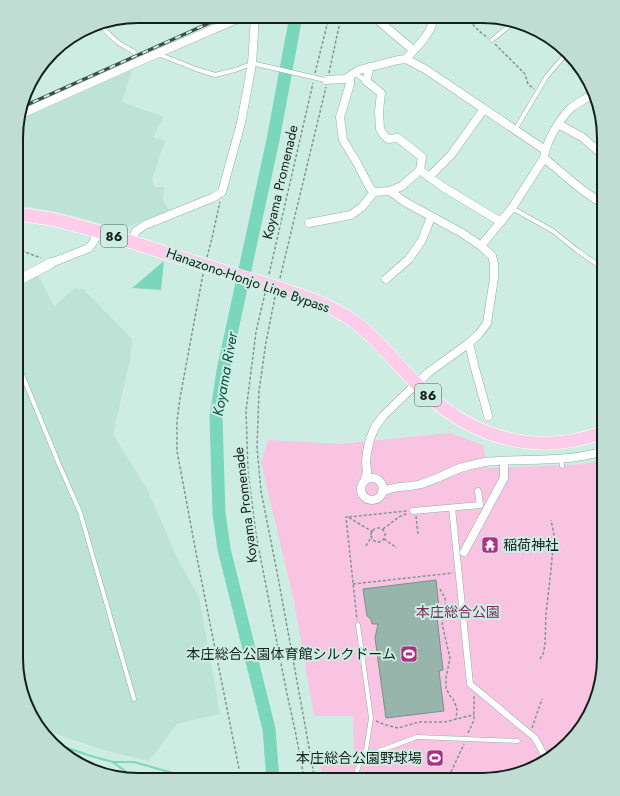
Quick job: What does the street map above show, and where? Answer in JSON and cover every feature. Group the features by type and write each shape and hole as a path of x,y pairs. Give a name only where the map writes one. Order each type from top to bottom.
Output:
{"main road":[{"name":"Hanazono-Honjo Line Bypass","path":"23,215 52,219 97,231 316,301 335,309 356,323 379,343 416,384 443,408 463,422 486,432 513,440 543,444 565,442 597,435"}],"street":[{"path":"26,112 228,23"},
{"path":"131,242 136,230 145,225 212,198 222,192 241,122 254,64 255,23"},
{"path":"381,23 413,50"},
{"path":"406,59 427,34 433,23"},
{"path":"327,80 344,79 359,70 406,59 425,69 515,130 544,154 581,189 597,200"},
{"path":"309,223 351,215 362,207 374,192 390,191 402,186 420,170 422,157 398,138 388,139 380,129 379,111 381,93 366,81 370,67"},
{"path":"352,74 340,117 343,140 370,188 374,192"},
{"path":"481,246 512,208 544,154 558,124 572,108 590,99"},
{"path":"429,177 451,154 484,109"},
{"path":"558,124 582,137 597,150"},
{"path":"420,170 443,187 501,222"},
{"path":"384,489 379,498 376,500 366,499 361,493 362,485 367,472 367,452 375,427 384,415 429,372 479,334 487,323 494,278 494,263 492,256 481,246 462,233 405,202 390,191"},
{"path":"386,279 409,259 422,240 431,217"},
{"path":"23,277 39,268 89,248 94,241 97,231"},
{"path":"469,343 488,416"},
{"path":"384,489 409,487 421,484 469,465 504,461 561,462 597,452"},
{"path":"464,552 504,478 504,461"},
{"path":"367,472 374,479 378,480 384,489"},
{"path":"364,482 370,478 374,479"},
{"path":"414,511 480,505 478,491"},
{"path":"452,508 470,684 536,738 544,755"}],"lane":[{"path":"492,40 509,26"},
{"path":"104,29 120,44 136,53 140,61"},
{"path":"157,54 215,75 254,64 327,80"},
{"path":"515,130 547,76 563,57"},
{"path":"352,74 366,81"},
{"path":"512,208 553,231 597,264"},
{"path":"23,377 80,512 134,699"},
{"path":"356,773 366,750 371,718 358,625"},
{"path":"363,758 417,737 518,741"}],"path":[{"name":"Koyama Promenade","path":"303,773 256,534 248,472 246,411 256,332 271,287 310,94 328,23"},
{"path":"314,773 261,491 257,447 259,391 273,303 271,287 316,125 340,23"},
{"path":"472,23 479,31 492,40 525,74 528,84 537,92"},
{"path":"222,192 207,266 196,307 180,398 177,421 177,451 239,769"},
{"path":"23,251 51,263"},
{"path":"348,516 414,511"},
{"path":"366,546 374,530 382,530 399,517 414,511"},
{"path":"414,511 418,534"},
{"path":"348,516 346,516 358,625"},
{"path":"348,516 373,532"},
{"path":"540,659 544,654 546,614 552,563 554,535 551,520"},
{"path":"382,530 385,534 384,539"},
{"path":"372,536 377,542 384,539"},
{"path":"384,539 397,548"},
{"path":"353,584 458,573"},
{"path":"440,589 445,598 445,617 442,624 450,658 446,678 446,688 456,706 456,719"},
{"path":"468,733 474,720 473,686"},
{"path":"531,734 542,699"},
{"path":"371,718 386,726 398,728 419,722 445,722 474,715"},
{"path":"451,772 466,740"}],"shaded area":[{"path":"132,70 122,102 164,117 153,137 165,141 152,179 155,187 164,187 163,200 169,210 122,229 105,226 80,217 23,206 23,138 25,117"},
{"path":"164,261 161,290 132,288"},
{"path":"38,276 54,306 75,288 83,289 132,339 130,360 113,434 148,491 178,560 199,597 220,714 177,724 149,761 111,752 55,734 49,730 38,716 27,688 23,658 23,284"}],"green space":[{"name":"本庄総合公園","path":"450,433 483,445 487,468 585,464 597,461 597,666 595,681 591,695 578,722 563,739 540,758 519,767 490,773 321,773 319,762 354,760 353,716 314,716 294,601 261,462 268,440 341,444"}],"building":[{"name":"本庄総合公園体育館シルクドーム","path":"436,580 440,617 437,617 443,670 439,671 444,711 386,718 375,638 378,624 372,624 371,619 367,616 363,589"}],"waterway":[{"name":"Koyama River","path":"272,773 269,729 224,549 219,513 216,417 223,371 273,140 295,23"},
{"path":"66,748 113,762 134,762 173,773"},
{"path":"114,763 127,773"}],"railway":[{"path":"28,104 209,23"}],"place":[{"name":"稲荷神社","path":"490,545"},
{"name":"本庄総合公園体育館シルクドーム","path":"409,654"},
{"name":"本庄総合公園野球場","path":"435,758"}]}
